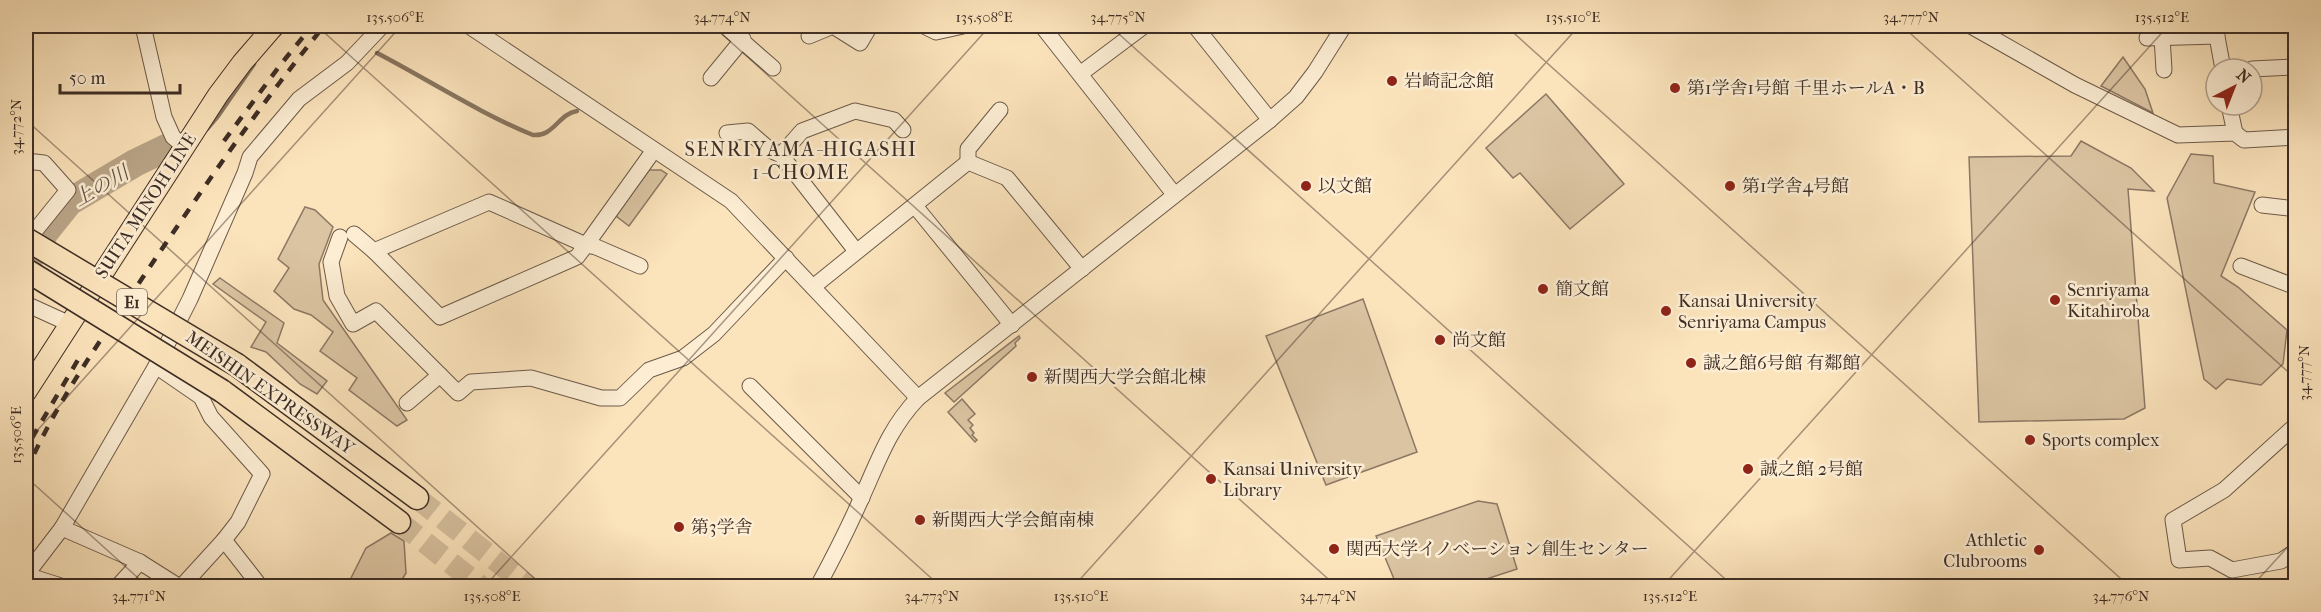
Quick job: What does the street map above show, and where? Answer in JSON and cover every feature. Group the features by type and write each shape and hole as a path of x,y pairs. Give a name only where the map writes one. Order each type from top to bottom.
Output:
{"highway":[{"name":"MEISHIN EXPRESSWAY","path":"26,240 237,365 417,498"},
{"name":"MEISHIN EXPRESSWAY","path":"26,270 222,391 399,522"}],"main road":[{"name":"SUITA MINOH LINE","path":"26,392 229,80 274,26"}],"street":[{"path":"143,26 164,117 173,136 185,147"},
{"path":"61,586 26,575 62,528 156,366 190,299 250,157 299,99 347,63 382,26"},
{"path":"469,26 731,201 918,398"},
{"path":"725,26 743,39 773,68"},
{"path":"808,36 833,26 860,43 870,26"},
{"path":"924,26 936,32 963,26"},
{"path":"1042,26 1174,195"},
{"path":"1080,74 1144,26"},
{"path":"1195,26 1270,120"},
{"path":"818,586 862,498 890,433 902,415 918,398 1296,97 1316,72 1341,26"},
{"path":"1971,26 2075,85 2178,135 2235,133 2244,140 2295,137"},
{"path":"2164,70 2155,37 2216,31 2221,57"},
{"path":"711,78 743,39"},
{"path":"2264,68 2295,67"},
{"path":"781,155 802,131 875,106 903,130"},
{"path":"968,162 968,149 1000,110"},
{"path":"2232,117 2235,133"},
{"path":"727,133 748,131 770,150 781,155 856,251"},
{"path":"654,150 577,257 440,317 374,251 347,235 331,262 337,296 353,324 376,311 458,393 471,382 531,378 601,398 620,398 649,370 683,358 714,334 786,258"},
{"path":"26,160 44,163 68,190 26,240"},
{"path":"968,162 1007,177 1082,269"},
{"path":"813,287 968,162"},
{"path":"374,251 489,202 586,246 596,247 640,266"},
{"path":"2262,205 2295,209"},
{"path":"915,206 1012,325"},
{"path":"2241,266 2295,287"},
{"path":"26,304 70,324"},
{"path":"62,528 140,562 180,586 238,522 262,474 211,417 201,397 156,366"},
{"path":"407,404 440,375"},
{"path":"750,386 862,498"},
{"path":"2295,425 2224,490 2173,520 2179,560 2210,558 2232,570 2282,561 2295,551"},
{"path":"224,540 260,586"},
{"path":"118,586 140,562"}],"shaded area":[{"path":"2123,57 2145,89 2153,113 2101,86"},
{"path":"1546,94 1624,184 1570,229 1520,173 1513,178 1486,148"},
{"name":"Senriyama Kitahiroba","path":"2081,141 2131,168 2154,191 2128,189 2145,408 2124,419 1979,422 1969,157 2071,156"},
{"path":"2191,154 2213,156 2214,183 2255,192 2221,276 2238,287 2287,330 2283,364 2261,385 2227,379 2216,389 2204,379 2167,198"},
{"path":"649,170 661,170 667,174 629,226 616,216"},
{"path":"305,207 315,210 333,227 319,264 323,300 407,420 397,426 349,390 357,378 320,351 333,332 311,315 294,309 274,291 289,268 278,259"},
{"path":"220,278 284,323 277,343 327,381 317,394 300,384 266,352 251,347 266,322 213,284"},
{"path":"1363,299 1417,452 1326,485 1266,336"},
{"path":"1019,336 1020,338 1015,343 1016,346 954,402 945,393"},
{"path":"962,399 975,414 968,420 973,425 970,428 977,440 975,442 948,412"},
{"path":"1478,501 1497,504 1517,569 1465,586 1397,586 1376,536"},
{"path":"391,533 404,541 406,573 398,586 347,586 366,548"}],"waterway":[{"path":"279,34 287,26"},
{"path":"377,53 474,107 533,135 546,133 565,116 577,111"},
{"path":"207,129 254,64"},
{"name":"上の川","path":"26,264 45,232 69,202 135,163 166,148"}],"tunnel":[{"path":"417,498 528,586"},
{"path":"399,522 480,586"}],"railway":[{"path":"224,141 312,26"},
{"path":"26,472 65,396 111,324 231,149 324,26"},
{"path":"32,438 79,358"}],"place":[{"name":"岩崎記念館","path":"1392,81"},
{"name":"第1学舎1号館 千里ホールA・B","path":"1675,88"},
{"name":"以文館","path":"1306,186"},
{"name":"第1学舎4号館","path":"1730,186"},
{"name":"簡文館","path":"1543,289"},
{"name":"Senriyama Kitahiroba","path":"2055,300"},
{"name":"Kansai University Senriyama Campus","path":"1666,311"},
{"name":"尚文館","path":"1440,340"},
{"name":"誠之館6号館 有鄰館","path":"1691,363"},
{"name":"新関西大学会館北棟","path":"1032,377"},
{"name":"Sports complex","path":"2030,440"},
{"name":"誠之館 2号館","path":"1748,469"},
{"name":"Kansai University Library","path":"1211,479"},
{"name":"新関西大学会館南棟","path":"920,520"},
{"name":"第3学舎","path":"679,527"},
{"name":"関西大学イノベーション創生センター","path":"1334,549"},
{"name":"Athletic Clubrooms","path":"2039,550"}],"district":[{"name":"SENRIYAMA-HIGASHI 1-CHOME","path":"801,160"}]}
